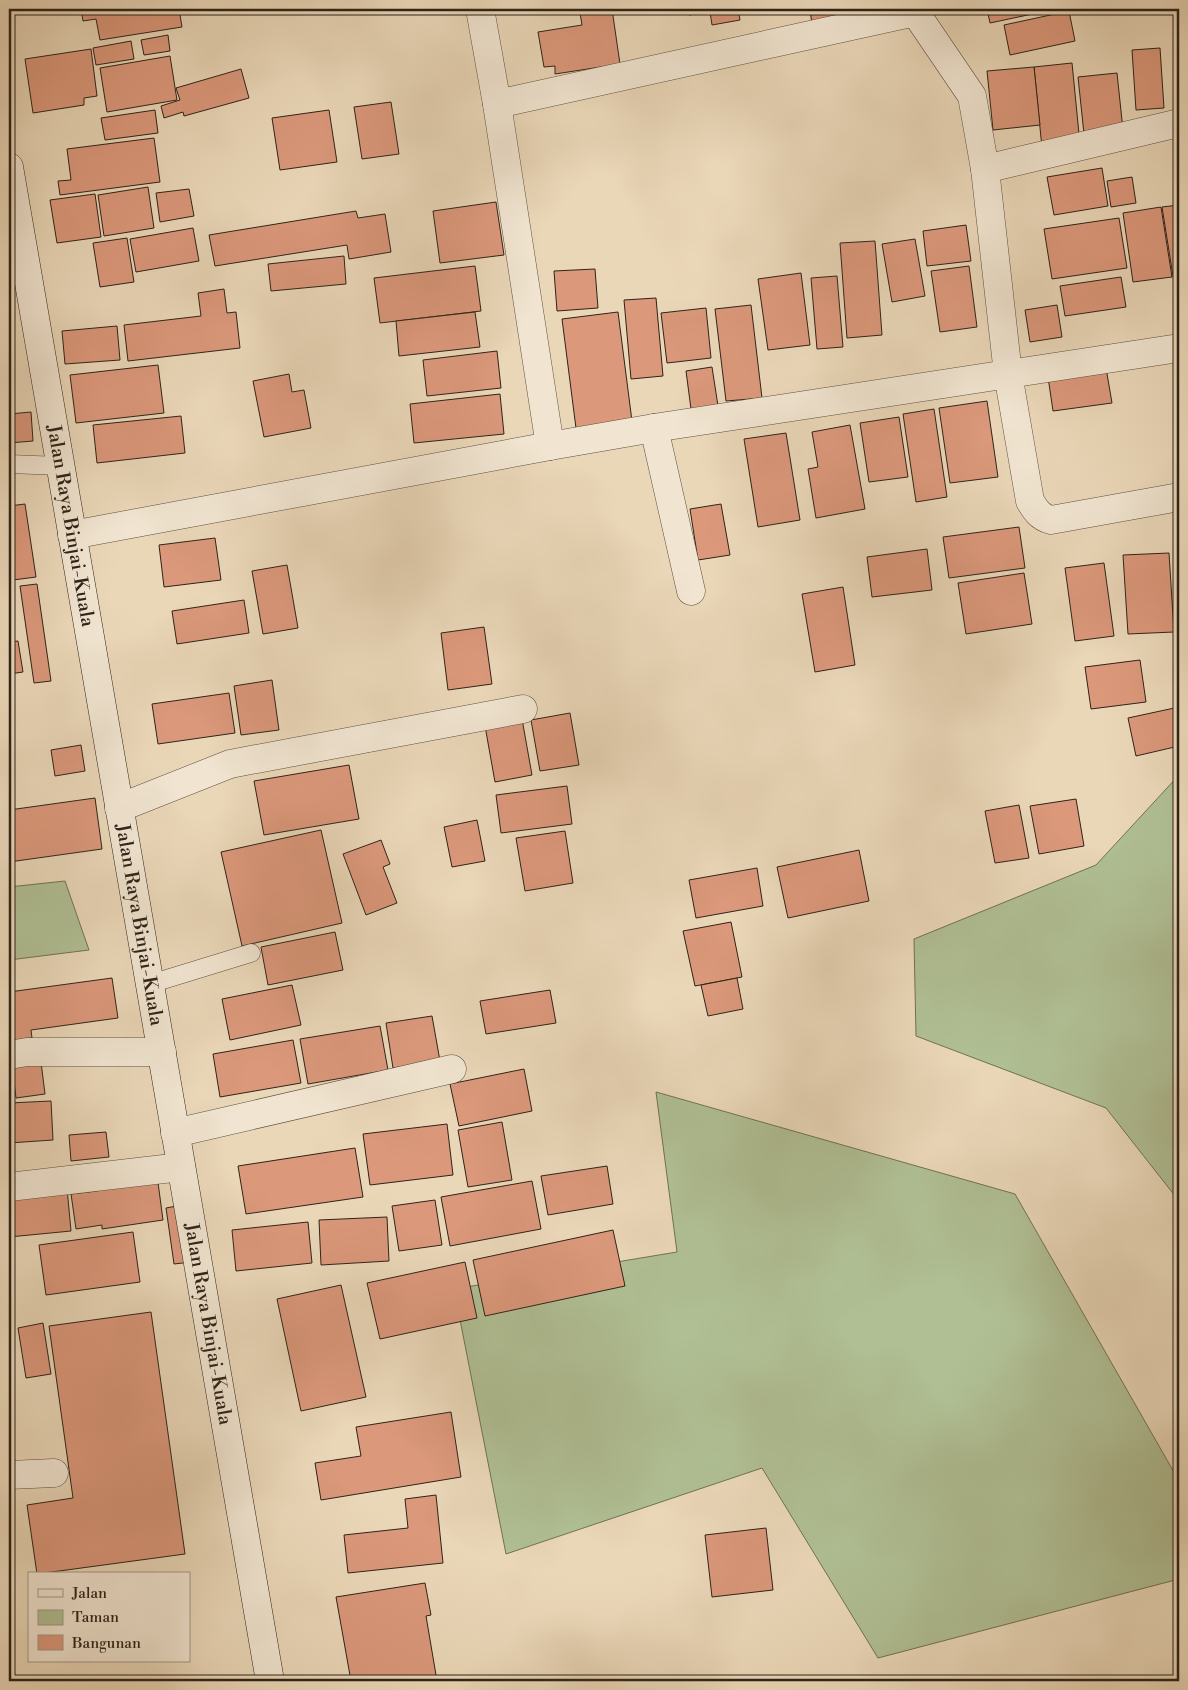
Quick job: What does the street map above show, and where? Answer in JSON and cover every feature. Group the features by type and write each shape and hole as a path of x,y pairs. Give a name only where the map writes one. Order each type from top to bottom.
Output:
{"street":[{"path":"480,9 497,104 550,446"},
{"path":"497,104 915,10 972,96 985,170 1008,374 1030,501 1038,514 1051,520 1179,497"},
{"path":"985,170 1179,123"},
{"name":"Jalan Raya Binjai-Kuala","path":"9,167 270,1681"},
{"path":"72,535 654,428 1179,348"},
{"path":"654,428 690,591"},
{"path":"119,808 230,764 523,709"},
{"path":"9,1055 27,1052 162,1052"},
{"path":"176,1133 452,1069"},
{"path":"9,1187 182,1167"},
{"path":"9,1475 54,1473"}],"lane":[{"path":"9,464 60,466"},
{"path":"150,984 250,953"}],"green space":[{"path":"1179,775 1179,1201 1106,1108 916,1036 914,939 1096,865"},
{"path":"65,881 89,950 9,960 9,887"},
{"path":"656,1092 1015,1194 1179,1481 1179,1579 878,1658 762,1468 506,1554 454,1289 677,1252"}],"building":[{"path":"81,9 179,9 182,27 100,40 96,19 83,21"},
{"path":"612,9 620,64 555,74 555,66 544,67 538,32 582,25 580,13"},
{"path":"687,9 738,9 740,20 712,25 710,12 689,15"},
{"path":"810,9 894,9 812,25"},
{"path":"987,9 1056,9 990,23"},
{"path":"1069,11 1075,41 1010,55 1004,25"},
{"path":"168,35 170,51 144,55 141,40"},
{"path":"131,41 134,59 96,65 93,48"},
{"path":"1160,48 1164,108 1136,110 1132,50"},
{"path":"91,49 97,96 84,98 84,105 33,113 25,59"},
{"path":"170,56 177,100 107,112 100,68"},
{"path":"1072,63 1080,144 1042,148 1034,67"},
{"path":"1034,67 1040,125 993,130 987,71"},
{"path":"241,69 249,98 184,116 183,112 164,118 161,106 180,100 176,88"},
{"path":"1117,73 1123,130 1084,134 1078,77"},
{"path":"391,102 399,154 362,159 354,107"},
{"path":"155,110 158,133 105,140 101,118"},
{"path":"329,110 337,162 280,170 272,118"},
{"path":"154,138 160,182 60,195 58,181 71,180 67,149"},
{"path":"1102,168 1108,206 1054,215 1047,177"},
{"path":"1132,177 1136,203 1111,207 1107,181"},
{"path":"148,187 154,228 104,236 98,195"},
{"path":"189,189 194,216 160,222 156,193"},
{"path":"95,194 101,237 57,243 50,200"},
{"path":"496,202 504,255 440,263 433,211"},
{"path":"1179,205 1179,295 1176,295 1162,207"},
{"path":"1161,207 1172,277 1133,282 1123,213"},
{"path":"356,211 358,218 385,214 391,252 349,259 347,245 215,266 209,235"},
{"path":"1119,218 1127,268 1052,279 1044,229"},
{"path":"966,225 971,261 927,266 923,231"},
{"path":"193,228 199,261 136,272 130,239"},
{"path":"127,238 134,282 100,287 93,243"},
{"path":"915,239 925,296 892,302 882,244"},
{"path":"875,241 882,335 847,338 840,243"},
{"path":"344,256 346,284 271,291 268,264"},
{"path":"475,266 481,311 380,323 374,278"},
{"path":"969,266 977,327 940,332 931,271"},
{"path":"595,269 598,308 557,311 554,271"},
{"path":"801,273 810,345 768,350 758,279"},
{"path":"837,276 843,347 817,349 811,278"},
{"path":"1121,277 1126,307 1065,316 1060,286"},
{"path":"224,289 227,313 236,312 240,348 128,361 124,325 201,316 198,293"},
{"path":"656,298 663,376 631,379 624,300"},
{"path":"751,305 762,398 726,401 715,309"},
{"path":"1057,305 1062,337 1030,342 1025,310"},
{"path":"706,308 711,358 667,363 661,313"},
{"path":"475,312 480,347 399,356 396,321"},
{"path":"618,312 633,429 577,436 562,319"},
{"path":"117,326 120,360 65,364 62,331"},
{"path":"497,351 501,388 427,396 423,360"},
{"path":"158,365 164,413 76,423 70,375"},
{"path":"712,367 718,406 691,409 686,371"},
{"path":"1106,368 1112,403 1053,411 1048,377"},
{"path":"289,374 292,392 304,390 311,428 264,437 253,381"},
{"path":"500,394 504,434 414,443 410,404"},
{"path":"987,401 998,477 950,483 939,408"},
{"path":"934,409 947,497 916,502 903,414"},
{"path":"31,412 33,441 9,443 9,414"},
{"path":"181,416 185,453 97,463 93,425"},
{"path":"899,417 908,477 869,482 860,423"},
{"path":"850,425 865,509 816,518 808,469 818,467 812,432"},
{"path":"786,433 800,520 758,527 744,439"},
{"path":"25,504 36,577 13,580 9,553 9,506"},
{"path":"721,504 730,555 698,560 690,509"},
{"path":"1019,527 1025,568 949,578 943,537"},
{"path":"215,538 221,580 164,587 159,545"},
{"path":"1177,548 1179,548 1179,611 1178,611"},
{"path":"927,549 932,590 872,597 867,557"},
{"path":"1169,553 1174,632 1128,634 1123,555"},
{"path":"1104,563 1114,636 1075,641 1065,568"},
{"path":"287,565 298,628 263,634 252,571"},
{"path":"1024,573 1032,624 966,634 958,583"},
{"path":"37,584 51,681 34,683 20,586"},
{"path":"843,587 855,665 815,672 802,594"},
{"path":"244,600 249,633 177,644 172,611"},
{"path":"484,627 492,684 448,690 441,633"},
{"path":"18,641 23,672 9,674 9,642"},
{"path":"1140,660 1146,702 1091,709 1085,667"},
{"path":"272,680 279,730 241,735 234,686"},
{"path":"229,693 235,733 158,744 152,704"},
{"path":"1179,707 1179,746 1136,756 1128,718"},
{"path":"570,713 579,765 540,771 531,720"},
{"path":"522,719 532,775 495,782 485,726"},
{"path":"81,745 85,771 55,776 51,750"},
{"path":"349,765 359,819 264,835 254,781"},
{"path":"567,786 572,824 501,833 496,795"},
{"path":"95,798 102,849 9,862 9,810"},
{"path":"1076,799 1084,846 1039,854 1030,806"},
{"path":"1019,805 1029,858 995,863 985,811"},
{"path":"477,820 485,861 452,867 444,827"},
{"path":"321,830 342,923 242,946 221,852"},
{"path":"565,831 573,883 525,891 516,838"},
{"path":"381,840 390,864 383,867 397,903 366,915 343,854"},
{"path":"859,850 869,901 788,918 777,867"},
{"path":"757,868 763,906 696,918 689,880"},
{"path":"731,922 742,977 695,986 683,931"},
{"path":"335,932 343,970 268,985 261,947"},
{"path":"112,978 118,1018 31,1030 32,1038 9,1041 9,992"},
{"path":"737,978 743,1009 708,1016 701,985"},
{"path":"292,985 301,1025 230,1040 222,999"},
{"path":"550,990 556,1023 486,1034 480,1001"},
{"path":"432,1016 440,1061 393,1068 386,1023"},
{"path":"380,1026 388,1070 308,1084 300,1039"},
{"path":"293,1040 301,1083 220,1097 213,1054"},
{"path":"41,1062 45,1094 16,1098 12,1065"},
{"path":"524,1069 532,1111 459,1126 450,1084"},
{"path":"51,1101 53,1140 9,1143 9,1103"},
{"path":"502,1122 512,1180 468,1187 458,1130"},
{"path":"447,1124 453,1175 370,1185 363,1134"},
{"path":"106,1132 109,1157 71,1161 69,1135"},
{"path":"355,1148 363,1197 246,1214 238,1166"},
{"path":"607,1166 613,1204 548,1215 541,1176"},
{"path":"157,1175 163,1220 102,1229 102,1225 76,1229 71,1194 97,1191 96,1183"},
{"path":"532,1181 541,1229 450,1246 441,1197"},
{"path":"67,1188 71,1231 9,1237 9,1193"},
{"path":"435,1200 442,1245 399,1251 392,1206"},
{"path":"182,1205 191,1262 174,1264 166,1208"},
{"path":"387,1217 389,1261 321,1265 319,1220"},
{"path":"308,1222 312,1263 236,1271 232,1230"},
{"path":"613,1230 625,1286 485,1316 473,1260"},
{"path":"133,1232 140,1282 46,1295 39,1245"},
{"path":"465,1262 477,1318 380,1339 367,1283"},
{"path":"341,1285 366,1397 301,1411 277,1299"},
{"path":"151,1312 185,1554 52,1572 37,1572 27,1505 73,1498 49,1326"},
{"path":"43,1323 51,1374 26,1378 18,1328"},
{"path":"451,1412 461,1477 321,1500 315,1463 361,1456 356,1427"},
{"path":"436,1495 443,1563 348,1573 344,1535 408,1528 405,1499"},
{"path":"766,1528 773,1590 712,1597 705,1535"},
{"path":"425,1583 431,1615 426,1616 437,1681 351,1681 336,1597"}]}
